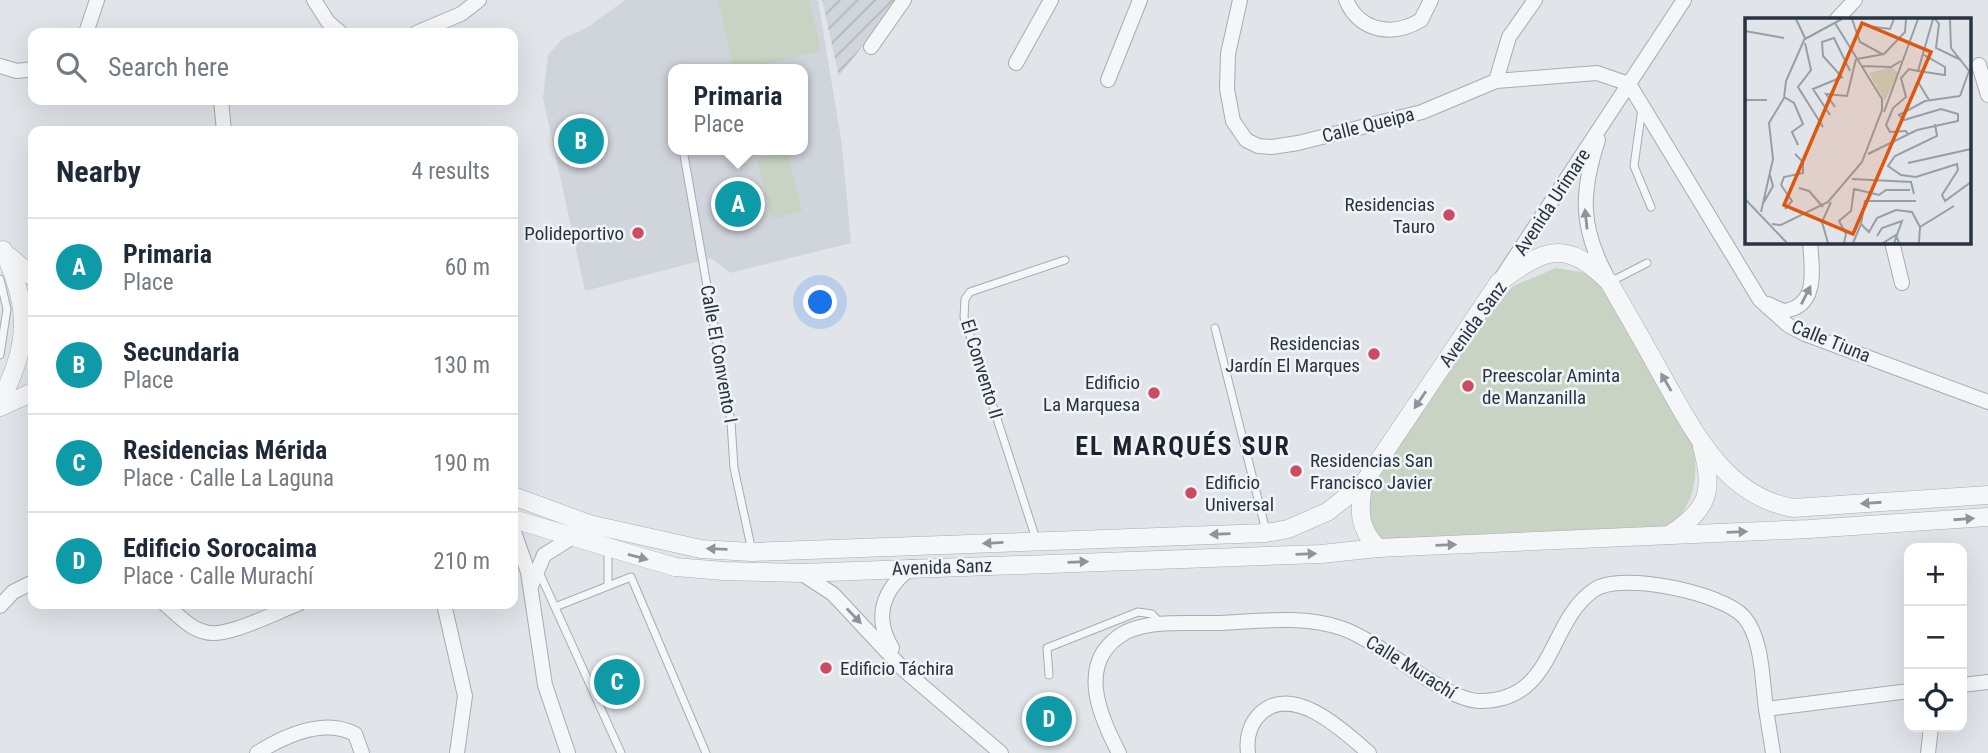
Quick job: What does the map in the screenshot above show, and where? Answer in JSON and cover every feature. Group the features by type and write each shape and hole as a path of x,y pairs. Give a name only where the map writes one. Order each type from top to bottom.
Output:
{"street":[{"path":"88,28 97,0"},
{"path":"314,0 335,28"},
{"path":"428,28 461,15 478,0"},
{"path":"871,47 904,0"},
{"path":"1016,63 1051,0"},
{"path":"1108,80 1140,0"},
{"name":"Calle Queipa","path":"1240,0 1228,54 1227,89 1233,121 1246,140 1258,146 1298,143 1422,112 1496,81 1597,73 1629,84"},
{"path":"1346,0 1358,19 1376,30 1391,31 1421,20 1431,0"},
{"path":"1496,81 1510,37 1535,0"},
{"name":"Avenida Urimare","path":"1499,282 1684,0"},
{"path":"1838,18 1855,0"},
{"path":"1979,65 1988,95"},
{"path":"0,66 17,71 28,70"},
{"name":"Calle Tiuna","path":"1629,84 1760,300 1787,325 1988,402"},
{"path":"221,105 224,126"},
{"name":"Avenida Urimare","path":"1604,121 1587,177 1585,212 1591,248 1609,282"},
{"path":"1760,300 1783,311 1801,306 1810,292 1813,276 1810,243"},
{"path":"1892,243 1902,283"},
{"path":"1,249 28,273"},
{"path":"0,401 19,356 25,315 20,289 1,249"},
{"name":"Avenida Sanz","path":"518,498 589,524 701,549 752,552 1266,533 1288,529 1327,512 1363,485 1499,282 1535,258 1556,251 1589,262 1609,282 1700,441 1717,464 1738,484 1779,506 1793,508 1988,495"},
{"path":"0,407 28,394"},
{"name":"Avenida Sanz","path":"1669,535 1691,521 1703,506 1707,476 1700,441"},
{"name":"Avenida Sanz","path":"1363,485 1359,517 1367,537 1378,548"},
{"name":"Avenida Sanz","path":"518,520 675,567 801,573 1284,555 1988,517"},
{"path":"531,589 537,568 552,548 573,537"},
{"path":"518,543 528,572 545,685 568,753"},
{"path":"905,671 883,633 881,612 893,584 912,567"},
{"path":"801,573 833,594 905,671 1000,753"},
{"name":"Calle Murachí","path":"1119,753 1096,705 1097,671 1105,653 1126,632 1161,624 1275,620 1322,623 1359,635 1464,699 1480,701 1514,694 1529,684 1541,670 1583,598 1597,587 1613,582 1636,583 1715,600 1744,618 1757,647 1773,753"},
{"path":"0,606 13,592 28,584"},
{"path":"171,609 192,627 207,633 222,633 285,609"},
{"path":"445,609 465,696 457,753"},
{"path":"1967,684 1988,681"},
{"path":"1766,709 1904,692"},
{"path":"1248,753 1249,733 1255,719 1266,709 1279,704 1295,704 1327,719 1369,753"},
{"path":"257,753 297,732 326,728 355,734 362,753"},
{"path":"1928,753 1930,732"}],"lane":[{"path":"1642,104 1634,166 1651,207"},
{"name":"Calle El Convento I","path":"684,155 731,422 734,468 752,552"},
{"name":"El Convento II","path":"1036,541 964,317 965,299 970,292 1065,260"},
{"path":"1609,282 1647,263"},
{"path":"0,279 6,307 0,355"},
{"path":"0,318 6,307"},
{"path":"1214,328 1266,533"},
{"path":"608,548 608,586"},
{"path":"537,568 621,753"},
{"path":"555,607 629,577 632,579 706,753"},
{"path":"1049,675 1047,648 1138,612 1152,614 1161,624"}],"shaded area":[{"path":"625,0 818,0 842,145 851,243 730,273 711,258 585,291 543,98 548,55 562,39 588,27"},
{"path":"822,0 899,0 839,76"}],"green space":[{"path":"718,0 809,0 821,51 767,64 733,64"},
{"path":"788,155 802,211 772,219 757,159"},
{"path":"1556,268 1586,273 1600,283 1694,445 1695,479 1685,509 1670,528 1381,543 1362,505 1365,495 1444,372 1505,295 1513,286"}],"place":[{"name":"Secundaria","path":"581,141"},
{"name":"Primaria","path":"738,204"},
{"name":"Residencias Tauro","path":"1449,215"},
{"name":"Polideportivo","path":"638,233"},
{"name":"Residencias Jardín El Marques","path":"1374,354"},
{"name":"Preescolar Aminta de Manzanilla","path":"1468,386"},
{"name":"Edificio La Marquesa","path":"1154,393"},
{"name":"Residencias San Francisco Javier","path":"1296,471"},
{"name":"Edificio Universal","path":"1191,493"},
{"name":"Edificio Táchira","path":"826,668"},
{"name":"Residencias Mérida","path":"617,682"},
{"name":"Edificio Sorocaima","path":"1049,719"}],"district":[{"name":"EL MARQUÉS SUR","path":"1183,446"}]}
